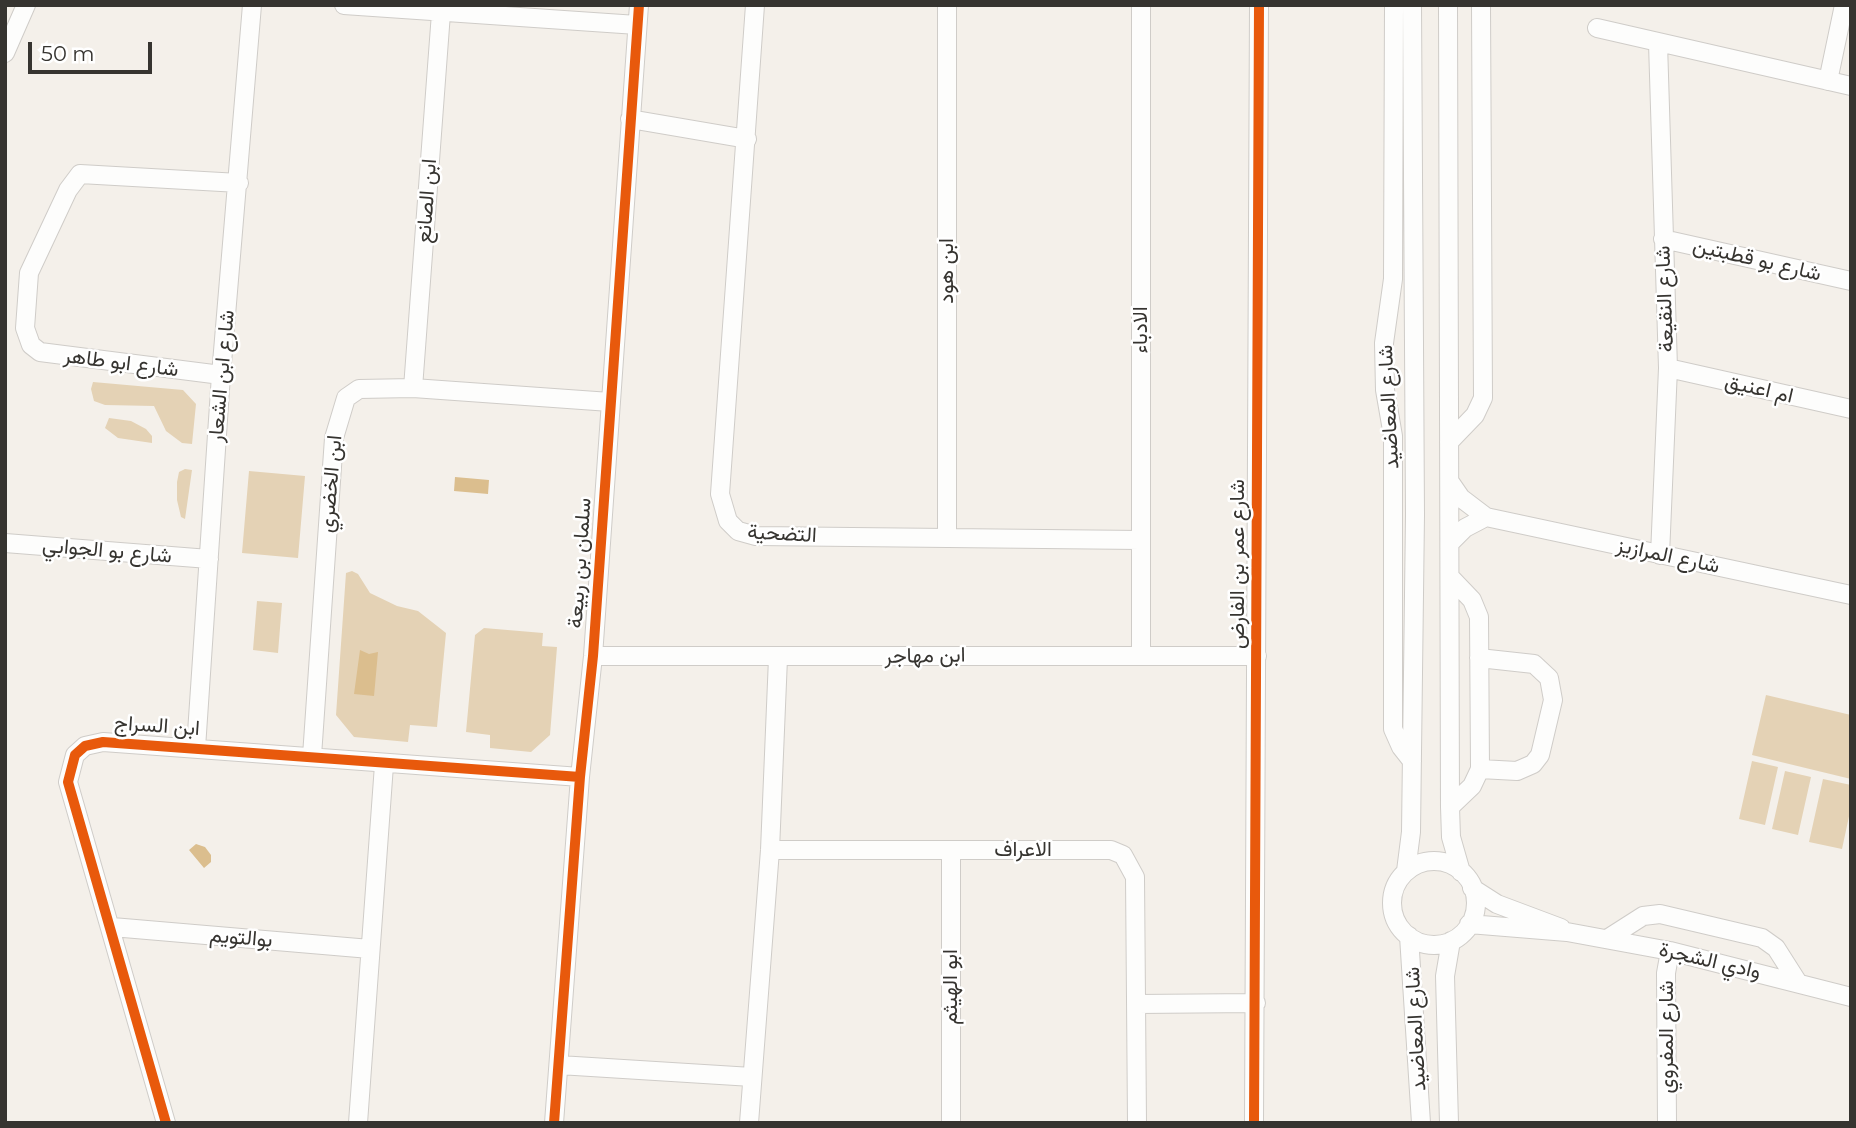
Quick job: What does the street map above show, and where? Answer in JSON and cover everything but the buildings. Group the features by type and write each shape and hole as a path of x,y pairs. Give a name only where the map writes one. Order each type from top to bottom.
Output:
{"street":[{"path":"5,52 26,5"},
{"name":"شارع ابن الشعار","path":"197,748 221,375 239,183 251,5"},
{"path":"344,5 637,25"},
{"name":"سلمان بن ربيعة","path":"554,1123 580,777 593,656 639,5"},
{"name":"التضحية","path":"755,5 720,494 728,521 738,531 756,536 1140,540"},
{"name":"ابن هود","path":"947,5 947,536"},
{"name":"الادباء","path":"1141,5 1141,654"},
{"name":"شارع عمر بن الفارض","path":"1254,1123 1259,5"},
{"name":"شارع المعاضيد","path":"1394,5 1393,279 1384,343 1385,390 1393,436 1393,729 1401,747 1412,761"},
{"name":"شارع المعاضيد","path":"1406,871 1411,832 1415,501 1412,5"},
{"path":"1448,5 1450,807 1451,837 1461,872 1472,888 1475,907 1469,925 1451,941 1429,944 1409,936 1396,922 1392,904 1395,886 1406,871 1434,861 1461,872"},
{"path":"1450,442 1475,415 1483,398 1481,5"},
{"path":"1828,80 1844,5"},
{"name":"ابن الصانع","path":"413,388 441,13"},
{"path":"1597,28 1851,86"},
{"name":"شارع النقيعة","path":"1658,43 1668,368 1660,555"},
{"path":"629,120 747,139"},
{"name":"شارع ابو طاهر","path":"221,375 40,352 31,345 25,328 29,273 68,190 80,174 239,183"},
{"name":"شارع بو قطبتين","path":"1663,239 1851,281"},
{"name":"ام اعنيق","path":"1668,368 1851,409"},
{"name":"ابن الخضري","path":"312,756 334,438 339,413 346,398 359,389 413,388 610,402"},
{"name":"شارع المرازيز","path":"1450,482 1461,498 1486,517 1851,595"},
{"path":"1450,543 1465,528 1486,517"},
{"name":"شارع بو الجوابي","path":"5,543 209,559"},
{"path":"1450,577 1472,600 1479,617 1480,769 1472,786 1450,807"},
{"name":"ابن مهاجر","path":"593,656 1256,656"},
{"path":"748,1123 770,850 778,657"},
{"path":"1479,658 1534,664 1549,678 1553,700 1539,755 1532,764 1517,771 1480,769"},
{"name":"ابن السراج","path":"166,1123 112,927 68,782 75,755 86,746 103,742 312,756 384,765 580,777"},
{"path":"358,1123 384,765"},
{"name":"الاعراف","path":"770,850 1111,850 1124,855 1135,877 1137,1123"},
{"name":"ابو الهيثم","path":"951,850 951,1123"},
{"name":"وادي الشجرة","path":"1472,888 1497,904 1549,921 1567,932"},
{"path":"1606,939 1643,916 1660,914 1762,938 1776,948 1797,981"},
{"name":"وادي الشجرة","path":"1469,925 1567,932 1606,939 1670,951 1850,994"},
{"name":"بوالتويم","path":"112,927 370,949"},
{"name":"شارع المعاضيد","path":"1409,936 1421,1123"},
{"name":"شارع المعاضيد","path":"1449,1123 1445,976 1451,941"},
{"name":"شارع المفروي","path":"1667,1123 1666,973 1670,951"},
{"path":"1137,1004 1255,1003"},
{"path":"559,1065 752,1077"}],"shaded area":[{"path":"93,382 183,390 196,404 192,444 182,443 166,431 154,406 105,405 94,401 91,389"},
{"path":"109,418 131,421 146,429 152,436 152,443 118,438 105,428"},
{"path":"192,470 185,519 181,517 177,500 177,482 179,472"},
{"path":"249,471 305,476 298,558 242,553"},
{"path":"455,477 489,480 488,494 454,491"},
{"path":"352,571 358,574 370,593 397,606 418,611 446,633 437,727 410,725 408,742 354,737 336,715 346,573"},
{"path":"257,601 282,603 278,653 253,650"},
{"path":"484,628 543,633 542,646 557,647 550,735 531,752 490,748 490,735 466,732 475,635"},
{"path":"360,650 369,654 378,652 374,696 354,694"},
{"path":"1766,695 1851,715 1851,779 1752,755"},
{"path":"1752,761 1778,767 1765,825 1739,819"},
{"path":"1785,771 1811,777 1798,835 1772,829"},
{"path":"1823,779 1851,785 1851,807 1842,849 1809,842"},
{"path":"196,844 205,847 211,855 211,862 204,868 189,850"}],"cycle path":[{"path":"554,1123 580,777 593,656 639,5"},
{"path":"1254,1123 1259,5"},
{"path":"166,1123 68,782 75,755 85,746 103,742 580,777"}]}
